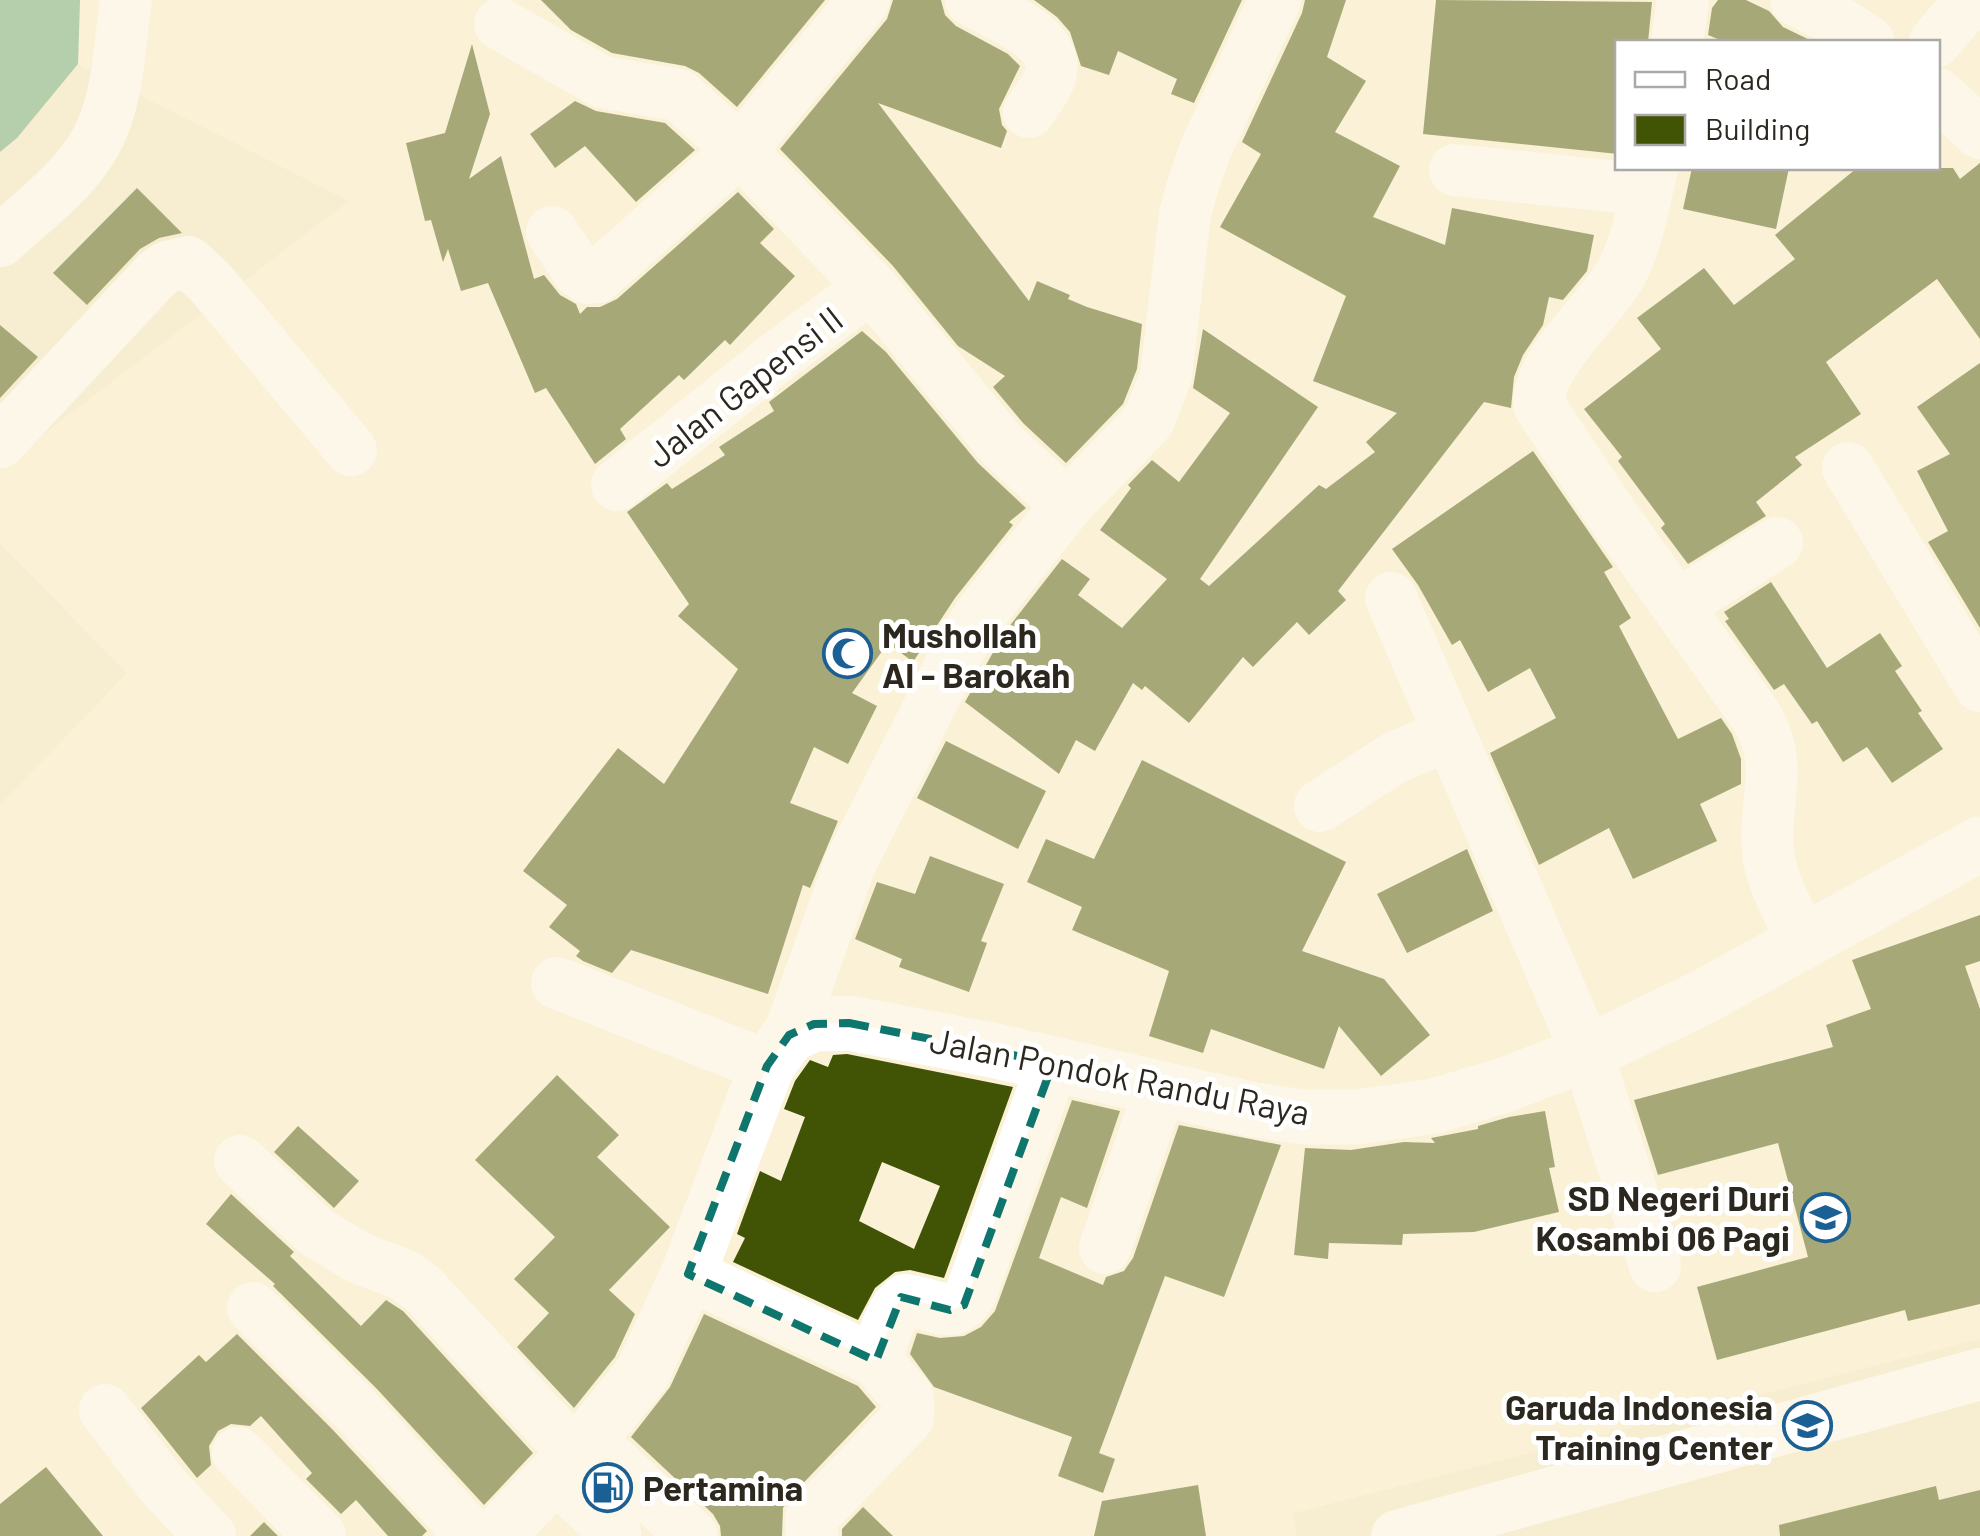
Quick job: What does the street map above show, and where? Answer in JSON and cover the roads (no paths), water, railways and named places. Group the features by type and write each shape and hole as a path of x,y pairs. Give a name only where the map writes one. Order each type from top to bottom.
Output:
{"main road":[{"name":"Jalan Pondok Randu Raya","path":"778,1051 814,1024 849,1023 1286,1114 1358,1117 1434,1106 1502,1086 1587,1053 1704,997 1980,844"},
{"path":"497,1536 573,1456 642,1374 688,1274 778,1051"}],"street":[{"path":"0,241 75,172 104,127 126,0"},
{"path":"552,232 578,271 588,278 596,277 740,150 864,0"},
{"path":"970,0 1040,39 1049,54 1050,76 1029,112"},
{"path":"558,983 778,1051 850,864 956,654 979,616 1067,506 1149,420 1166,376 1185,214 1193,185 1206,148 1276,0"},
{"path":"1677,40 1683,0"},
{"path":"1796,0 1866,40"},
{"path":"1937,40 1971,0"},
{"name":"Jalan Gapensi II","path":"500,24 602,82 679,95 740,150 871,287 1001,444 1067,506"},
{"path":"1940,96 1980,133"},
{"path":"1456,170 1649,179 1636,236 1623,268 1605,300 1546,372 1539,390 1539,405 1771,742 1768,855 1801,940"},
{"path":"0,442 157,274 188,262 351,450"},
{"name":"Jalan Gapensi II","path":"617,486 871,287"},
{"path":"1848,468 1980,686"},
{"path":"1678,605 1777,543"},
{"path":"1392,598 1587,1053 1654,1266"},
{"path":"1320,806 1394,758 1450,734"},
{"path":"876,1361 901,1302 909,1300 950,1310 964,1305 1052,1063"},
{"path":"1105,1248 1160,1089"},
{"path":"240,1161 316,1232 359,1258 404,1275 423,1288 573,1456 614,1532"},
{"path":"688,1274 876,1361 908,1398 908,1418 811,1518 812,1536"},
{"path":"253,1308 355,1409 472,1536"},
{"path":"1397,1536 1980,1374"},
{"path":"105,1410 163,1486 210,1536"},
{"path":"238,1453 320,1536"},
{"path":"573,1456 692,1536"}],"place":[{"name":"Mushollah Al - Barokah","path":"847,654"},
{"name":"SD Negeri Duri Kosambi 06 Pagi","path":"1825,1217"},
{"name":"Garuda Indonesia Training Center","path":"1808,1426"},
{"name":"Pertamina","path":"608,1487"}]}
